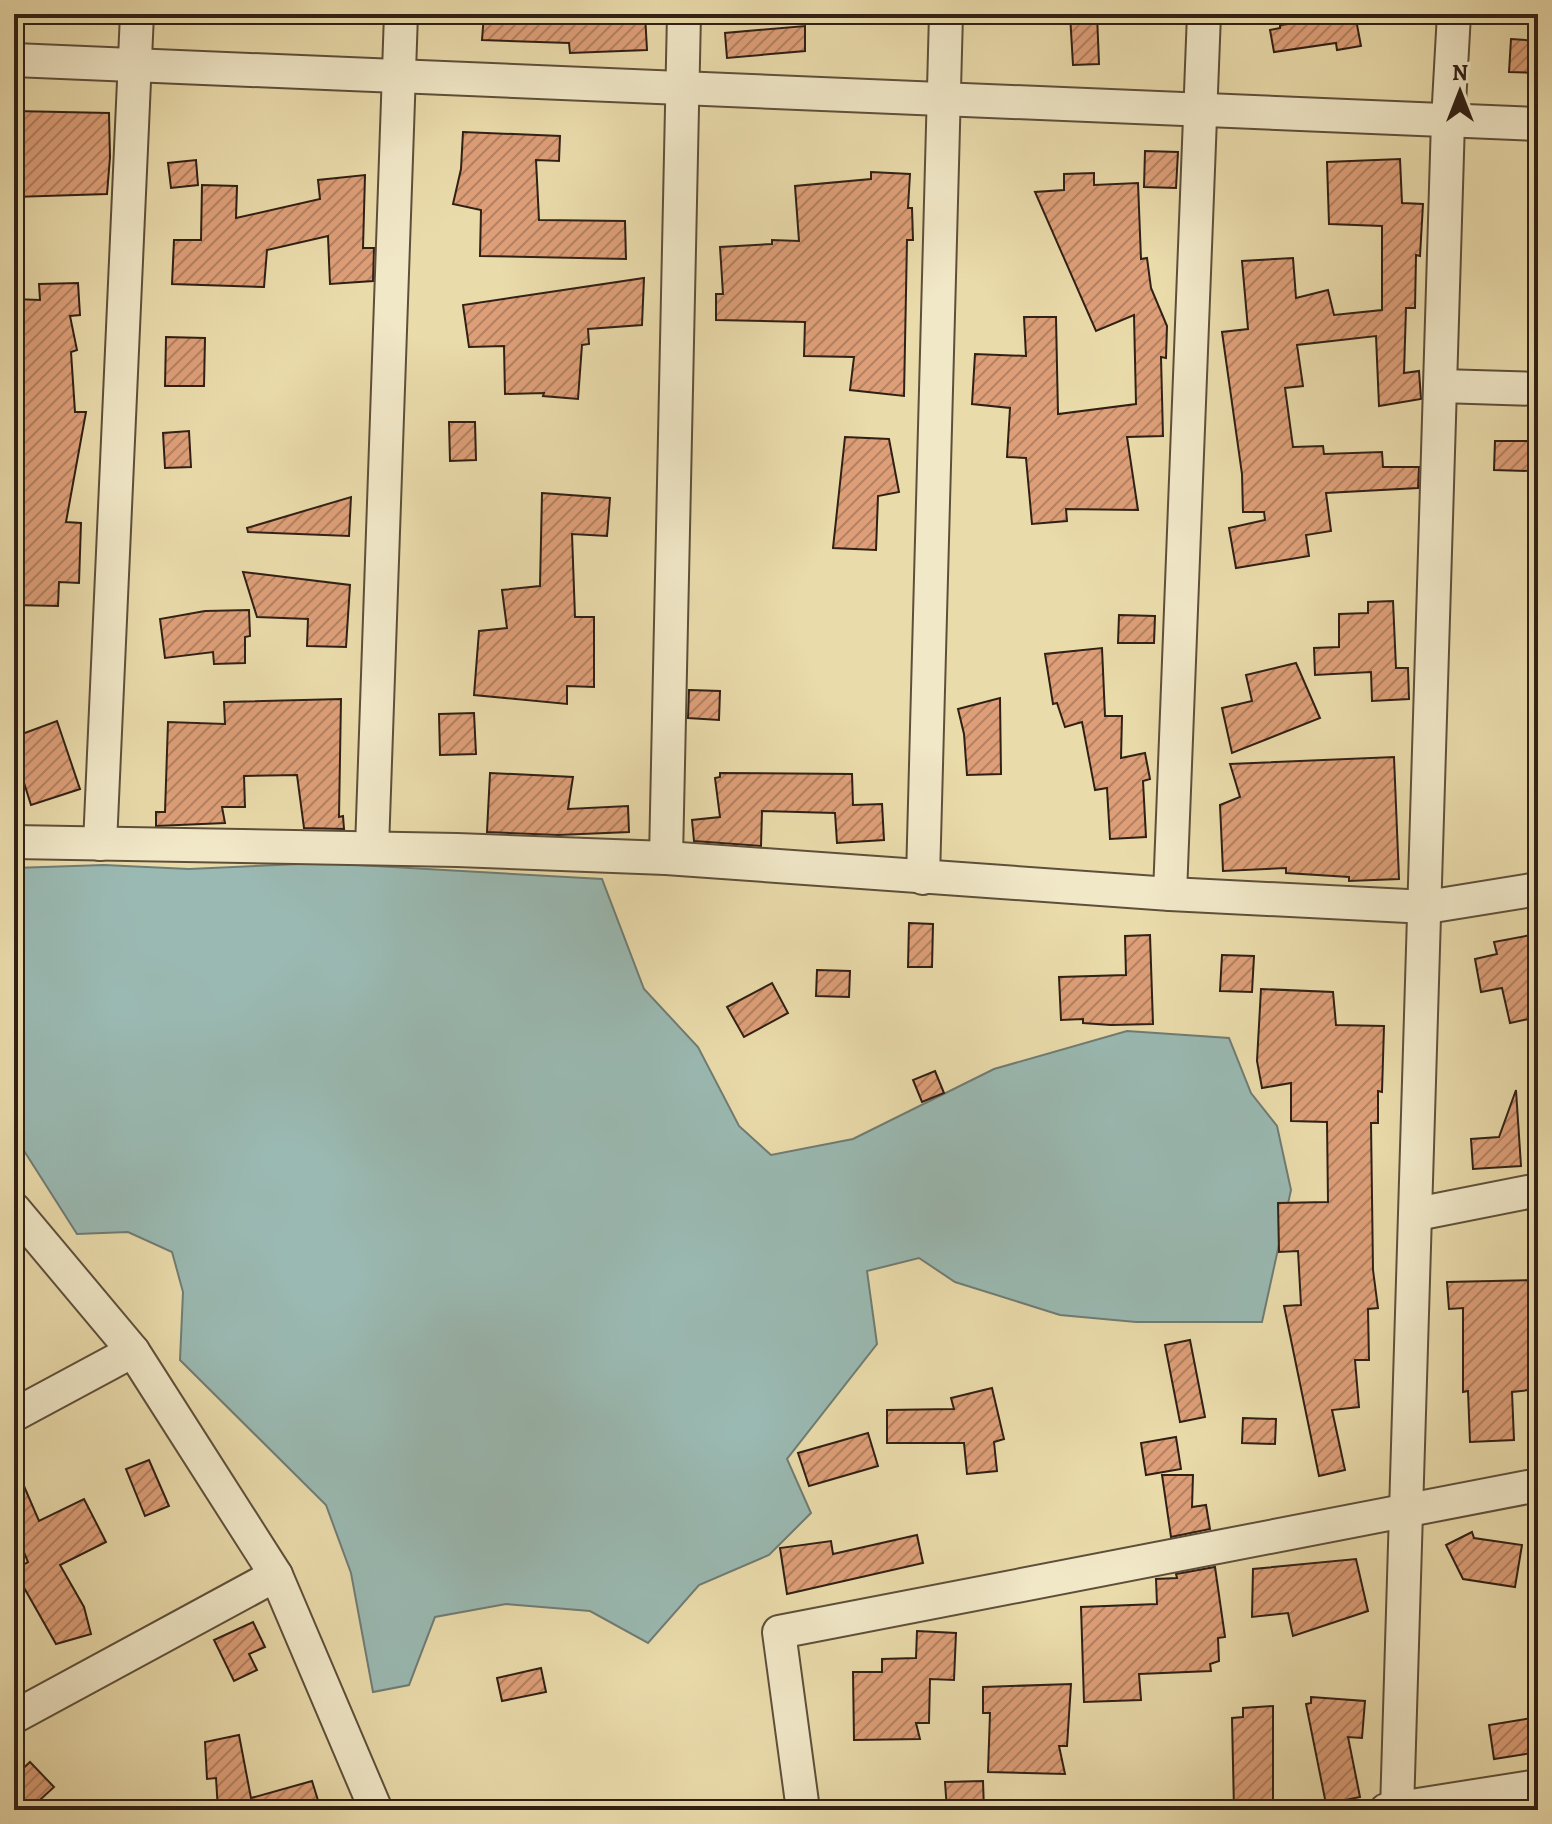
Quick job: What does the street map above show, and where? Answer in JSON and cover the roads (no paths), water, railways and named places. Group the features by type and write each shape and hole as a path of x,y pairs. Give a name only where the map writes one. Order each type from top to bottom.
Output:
{"street":[{"path":"100,844 137,14"},
{"path":"372,848 401,14"},
{"path":"666,858 684,14"},
{"path":"923,878 946,14"},
{"path":"1170,894 1204,14"},
{"path":"1454,14 1448,121 1417,1214 1394,1809 1538,1786"},
{"path":"14,60 1538,124"},
{"path":"1441,386 1538,389"},
{"path":"14,842 372,848 666,858 1170,894 1427,907 1538,889"},
{"path":"1417,1214 1538,1190"},
{"path":"14,1209 133,1351 276,1575 376,1810"},
{"path":"14,1415 133,1351"},
{"path":"803,1810 779,1632 1538,1485"},
{"path":"14,1717 276,1575"}],"water":[{"path":"322,863 602,879 644,989 698,1047 739,1126 771,1155 853,1139 994,1069 1127,1031 1229,1038 1251,1093 1277,1126 1291,1190 1262,1322 1136,1322 1060,1315 955,1282 919,1258 867,1271 877,1344 787,1459 811,1513 769,1555 699,1585 648,1643 590,1611 506,1604 435,1617 409,1685 373,1692 351,1573 326,1505 180,1360 183,1292 172,1252 128,1232 77,1234 14,1135 14,868 104,865 189,869"}]}
